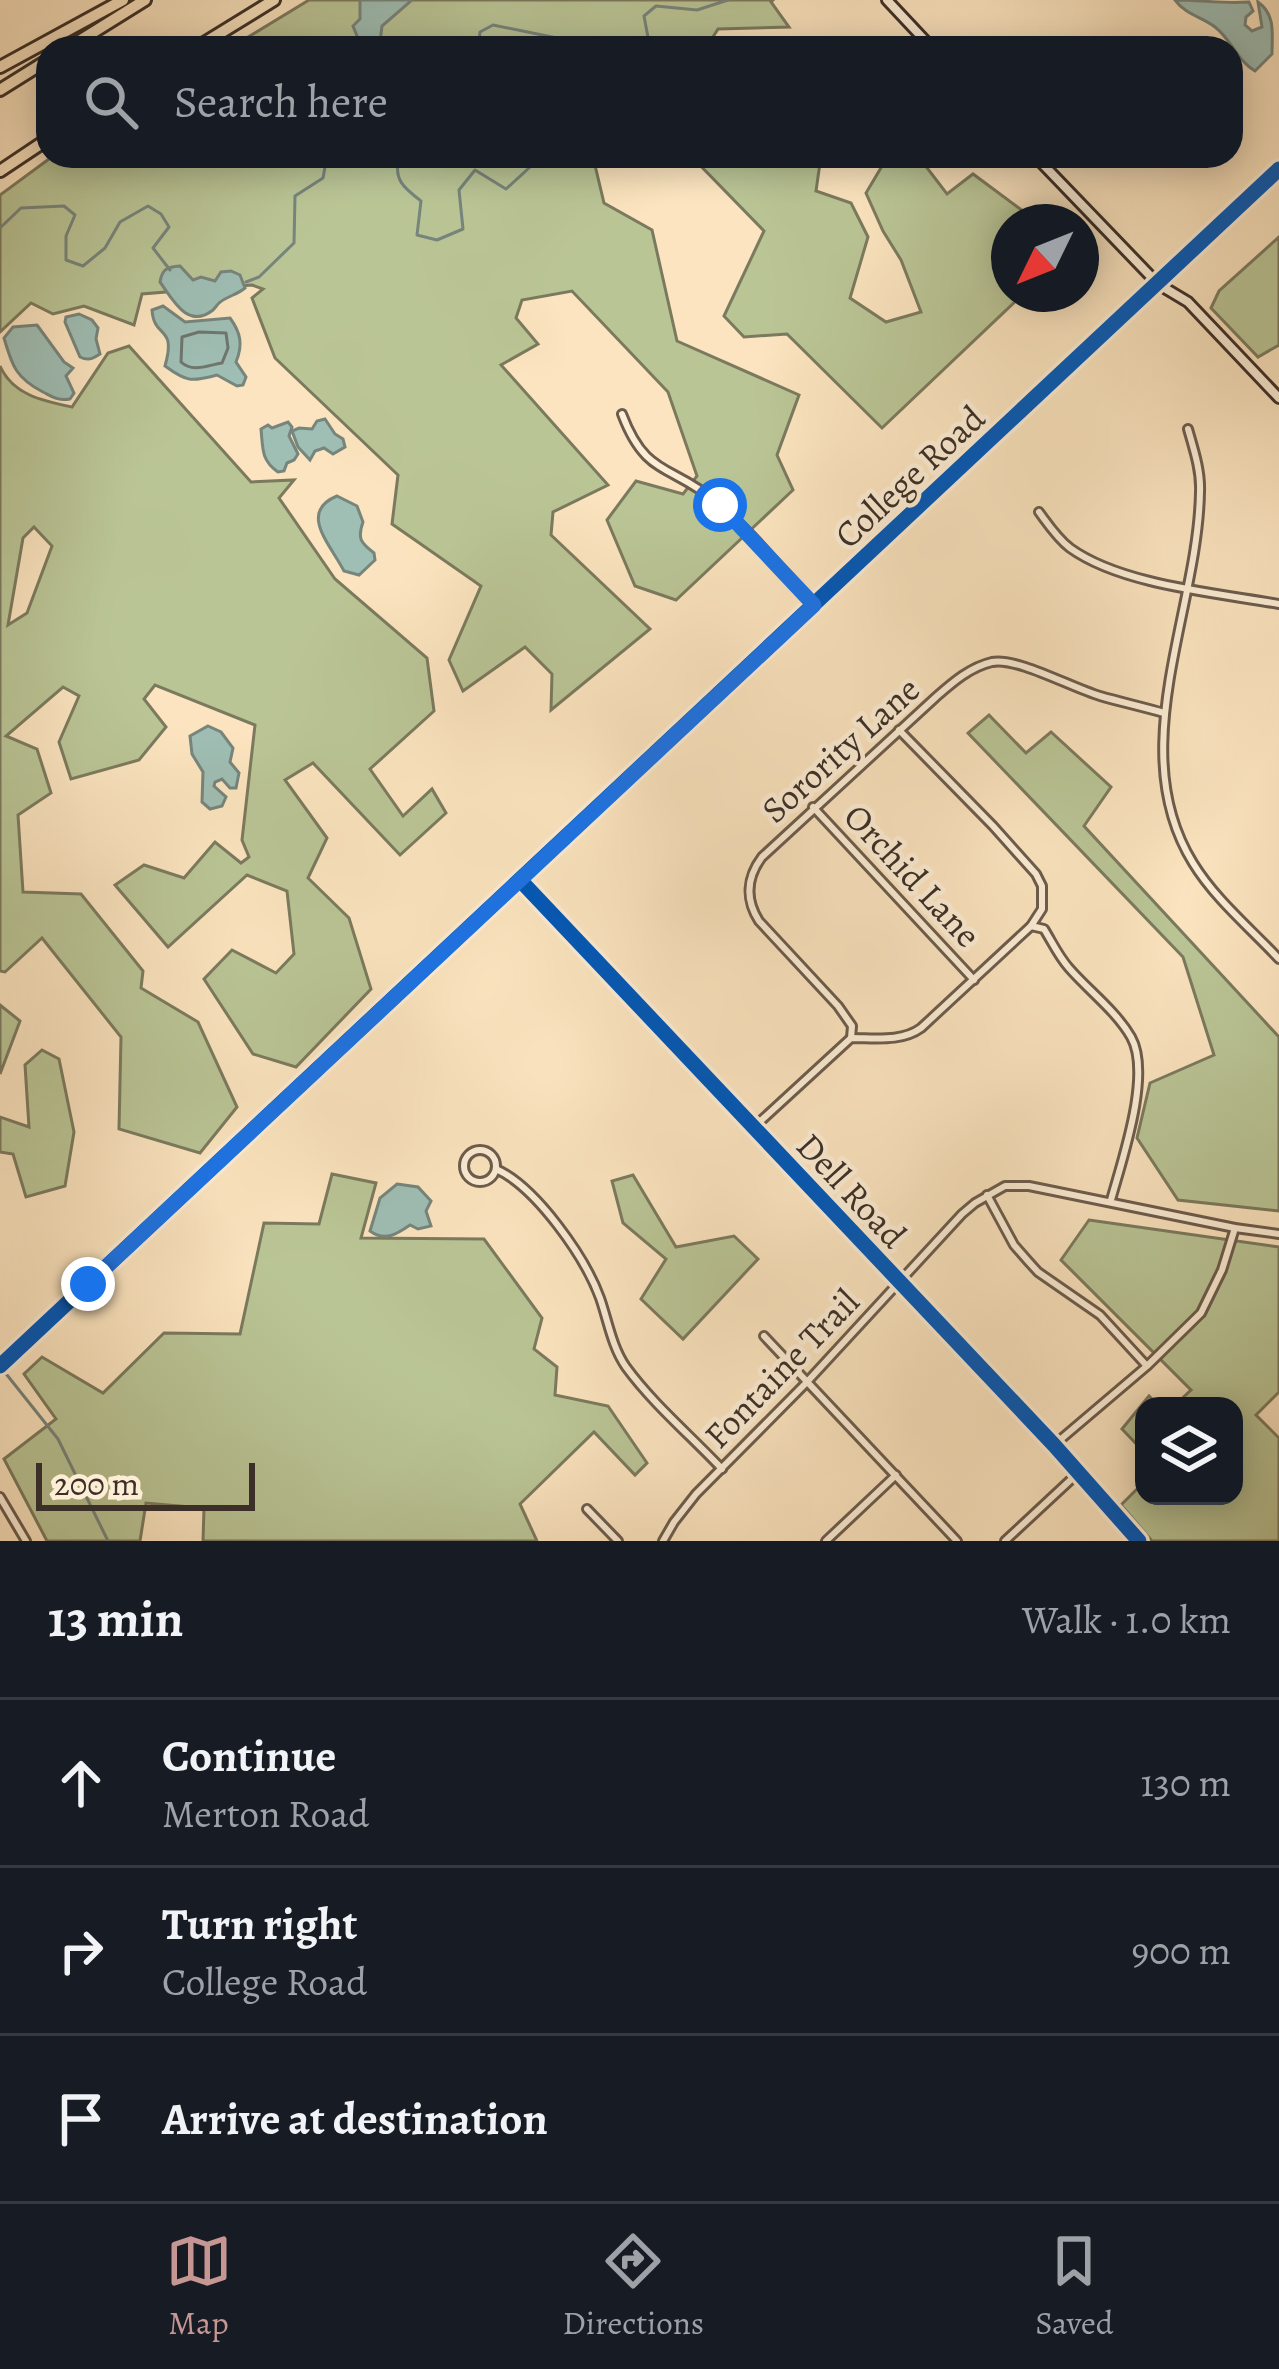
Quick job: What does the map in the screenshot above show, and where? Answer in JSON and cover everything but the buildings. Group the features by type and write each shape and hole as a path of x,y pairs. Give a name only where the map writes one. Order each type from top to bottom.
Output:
{"highway":[{"path":"57,36 123,0"},
{"path":"88,36 146,0"},
{"path":"216,36 274,0"},
{"path":"0,67 36,47"},
{"path":"0,90 36,68"},
{"path":"0,171 36,147"}],"street":[{"path":"886,0 920,36"},
{"path":"1047,168 1158,284 1188,302 1279,398"},
{"name":"College Road","path":"0,1366 1279,170"},
{"path":"622,414 632,441 653,464 720,505 814,605"},
{"path":"1188,429 1201,493 1165,712 1165,780 1174,823 1193,862 1279,959"},
{"path":"1039,512 1073,550 1119,570 1188,589 1279,604"},
{"name":"Sorority Lane","path":"851,1038 847,1016 752,910 748,894 754,867 762,856 899,730 962,676 982,665 1015,664 1099,696 1165,712"},
{"path":"753,1129 851,1038 912,1035 1031,926 1042,908 1042,886 1036,874 899,730"},
{"name":"Orchid Lane","path":"813,807 974,980"},
{"name":"Dell Road","path":"521,880 1139,1541"},
{"path":"1031,926 1044,929 1061,959 1108,1009 1136,1049 1140,1080 1111,1201"},
{"path":"482,1149 495,1159 496,1169 481,1183 466,1175 463,1165 471,1152 482,1149"},
{"path":"496,1169 560,1228 590,1272 625,1366 722,1469"},
{"path":"1147,1366 1100,1315 1028,1262 988,1195 1015,1184 1279,1234"},
{"name":"Fontaine Trail","path":"663,1541 684,1508 962,1214 988,1195"},
{"path":"1054,1445 1188,1326 1210,1298 1235,1228"},
{"path":"764,1336 957,1541"},
{"path":"1005,1541 1078,1473"},
{"path":"826,1541 896,1475"},
{"path":"0,1497 26,1541"},
{"path":"587,1509 618,1541"}],"green space":[{"path":"309,0 773,0 789,27 718,29 714,36 250,36"},
{"path":"37,168 596,168 604,203 652,230 677,341 799,395 777,455 793,490 676,600 635,586 607,520 636,481 683,494 697,476 668,392 572,291 522,300 516,318 538,344 501,365 608,485 553,512 551,535 650,629 551,710 552,674 525,647 463,691 449,660 481,586 392,524 398,475 275,358 252,298 263,289 252,285 142,294 134,325 84,306 53,314 31,303 0,332 0,195"},
{"path":"703,168 819,168 816,191 851,203 868,237 850,298 886,322 921,312 901,260 866,193 881,168 927,168 947,194 973,174 1014,204 991,204 991,312 1004,312 882,428 787,334 744,337 724,316 764,231"},
{"path":"1279,237 1279,345 1258,357 1211,308 1219,291"},
{"path":"129,346 251,482 294,480 279,498 335,579 427,658 434,711 370,769 403,816 432,789 446,813 400,855 313,763 285,780 327,838 308,878 349,918 371,989 296,1067 253,1054 204,979 232,950 276,973 294,954 287,891 247,875 168,947 115,885 144,865 184,878 215,842 241,863 249,857 242,840 255,725 155,685 144,699 166,727 139,760 71,779 59,742 79,696 63,687 6,736 37,749 51,793 18,815 23,892 81,894 143,971 141,988 198,1022 237,1107 200,1153 119,1129 121,1037 42,938 5,972 0,971 0,366 21,390 72,407 108,353","holes":["34,527 52,546 27,613 8,625 23,538"]},
{"path":"989,715 1026,753 1051,732 1111,787 1084,826 1279,1037 1279,1211 1178,1200 1137,1138 1150,1083 1214,1055 1183,957 968,733"},
{"path":"0,1005 20,1021 0,1074"},
{"path":"42,1050 59,1059 74,1132 65,1186 26,1197 13,1154 0,1152 0,1117 29,1127 25,1065"},
{"path":"332,1174 376,1183 361,1238 484,1239 542,1318 534,1349 557,1367 555,1395 608,1406 647,1463 635,1475 594,1432 520,1504 537,1541 203,1541 204,1508 146,1503 140,1541 47,1541 4,1459 56,1419 24,1374 42,1357 103,1393 164,1333 240,1334 264,1223 319,1224"},
{"path":"633,1175 676,1247 734,1236 758,1259 683,1339 641,1299 666,1259 623,1223 612,1181"},
{"path":"1089,1220 1279,1247 1279,1392 1256,1415 1279,1438 1279,1541 1152,1541 1121,1505 1135,1491 1135,1505 1243,1505 1243,1397 1184,1397 1191,1390 1061,1260"},
{"path":"1135,1413 1135,1443 1122,1429"}],"water":[{"path":"360,0 412,0 382,26 381,36 357,36 353,26 360,19"},
{"path":"1175,0 1249,2 1253,11 1245,25 1252,31 1262,27 1258,2 1270,19 1272,54 1255,71 1243,61 1243,36 1224,36"},
{"path":"180,266 193,280 215,281 221,272 231,271 240,275 245,288 204,315 189,315 160,282 166,270"},
{"path":"163,306 185,322 230,318 240,339 236,362 246,377 243,385 217,375 190,379 165,366 167,338 152,310"},
{"path":"79,314 98,328 100,354 90,359 80,357 65,322 66,317"},
{"path":"37,325 73,368 66,376 74,393 70,399 34,387 13,364 4,338 13,327"},
{"path":"325,419 345,447 333,454 324,448 315,451 310,460 292,431 312,429"},
{"path":"288,422 298,454 278,472 266,458 261,429"},
{"path":"337,496 357,506 363,522 361,540 374,553 375,560 359,575 344,571 318,520 326,503"},
{"path":"208,726 221,732 233,748 230,762 239,773 236,788 222,779 215,782 226,797 222,806 210,809 202,802 203,772 192,754 190,736"},
{"path":"397,1184 418,1187 431,1201 426,1211 431,1226 418,1229 410,1225 391,1236 375,1234 370,1231 380,1198"}],"waterway":[{"path":"648,36 644,16 656,6 697,10 728,0"},
{"path":"480,36 493,25 547,36"},
{"path":"246,282 259,277 294,243 295,196 323,178 325,168"},
{"path":"398,168 401,182 421,201 417,235 437,240 463,229 459,190 475,170 506,189 529,168"},
{"path":"0,228 21,208 64,206 75,215 66,236 66,260 83,266 105,248 120,222 148,206 169,227 153,248 170,270"},
{"path":"0,1371 58,1439 108,1541"}],"cycle path":[{"path":"0,1366 1279,169"},
{"path":"521,881 1139,1541"}],"route":[{"path":"88,1284 814,605 720,505"}]}
